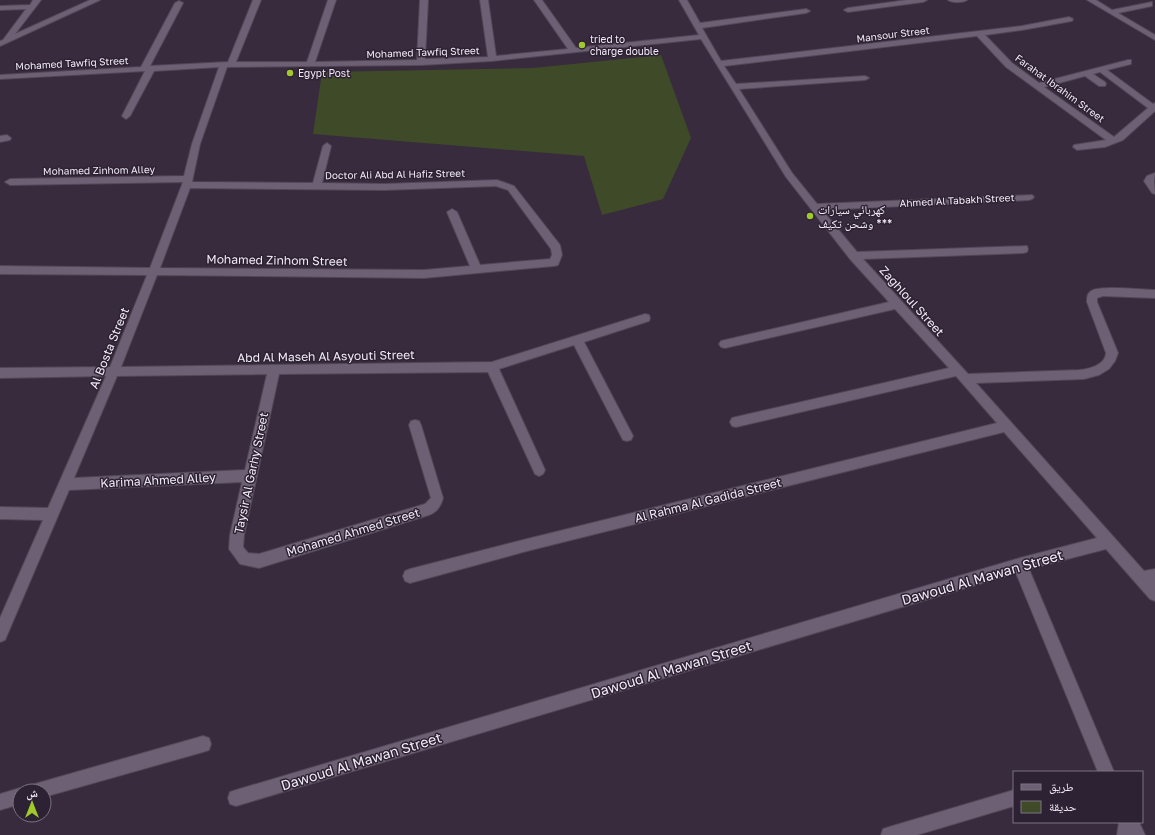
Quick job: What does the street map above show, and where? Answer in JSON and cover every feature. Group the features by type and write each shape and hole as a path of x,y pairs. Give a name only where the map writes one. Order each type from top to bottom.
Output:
{"street":[{"path":"3,43 37,0"},
{"path":"3,43 96,0"},
{"name":"Al Bosta Street","path":"0,635 114,371 188,182 196,144 227,64 257,0"},
{"path":"310,64 332,0"},
{"path":"421,63 424,0"},
{"path":"484,0 492,59"},
{"path":"538,0 574,51"},
{"name":"Zaghloul Street","path":"683,0 702,37 788,175 854,256 962,375 1155,594"},
{"path":"848,10 883,3 922,0"},
{"path":"952,0 963,0"},
{"path":"1091,0 1155,38"},
{"name":"Mohamed Tawfiq Street","path":"148,68 179,3"},
{"path":"1112,12 1149,4"},
{"path":"0,8 32,7"},
{"path":"697,26 806,11"},
{"name":"Mansour Street","path":"719,64 980,34 1069,19"},
{"name":"Farahat Ibrahim Street","path":"980,34 1009,65 1113,141"},
{"name":"Mohamed Tawfiq Street","path":"0,77 227,64 421,63 492,59 702,37"},
{"path":"1038,86 1128,62"},
{"path":"126,116 148,68"},
{"path":"1077,147 1105,144 1120,138 1154,107 1101,69"},
{"path":"1086,73 1102,84"},
{"path":"734,87 865,78"},
{"path":"317,186 327,146"},
{"path":"1155,176 1150,178 1149,181 1155,191"},
{"name":"Mohamed Zinhom Alley","path":"10,182 188,182"},
{"name":"Doctor Ali Abd Al Hafiz Street","path":"188,182 384,187 490,183 504,184 511,188 556,248 557,255 554,262"},
{"name":"Ahmed Al Tabakh Street","path":"814,207 1029,197"},
{"path":"452,212 477,270"},
{"path":"854,256 1023,249"},
{"name":"Mohamed Zinhom Street","path":"0,270 400,275 477,270 554,262"},
{"path":"736,422 962,375 1079,376 1097,372 1111,359 1112,353 1092,302 1092,297 1096,293 1103,292 1155,294"},
{"path":"725,344 897,304"},
{"name":"Abd Al Maseh Al Asyouti Street","path":"0,373 492,367 645,318"},
{"path":"578,339 627,436"},
{"path":"492,367 539,470"},
{"name":"Taysir Al Garhy Street","path":"259,561 245,559 236,549 236,536 274,369"},
{"name":"Mohamed Ahmed Street","path":"259,561 429,510 437,498 415,425"},
{"name":"Al Rahma Al Gadida Street","path":"410,576 527,545 1006,426"},
{"name":"Karima Ahmed Alley","path":"65,484 250,476"},
{"path":"0,513 52,514"},
{"name":"Dawoud Al Mawan Street","path":"236,798 1020,565 1108,542"},
{"path":"1020,565 1104,771"},
{"path":"1141,578 1155,576"},
{"path":"52,787 204,744"},
{"path":"0,802 12,798"},
{"path":"889,835 1013,798"},
{"path":"1125,835 1129,823"},
{"path":"1130,823 1137,835"}],"green space":[{"path":"661,55 691,138 663,199 602,215 584,156 313,134 322,72 533,68"}],"place":[{"name":"tried to charge double","path":"582,45"},
{"name":"Egypt Post","path":"290,73"},
{"name":"كهربائي سيارات وشحن تكيف ***","path":"810,216"}]}
